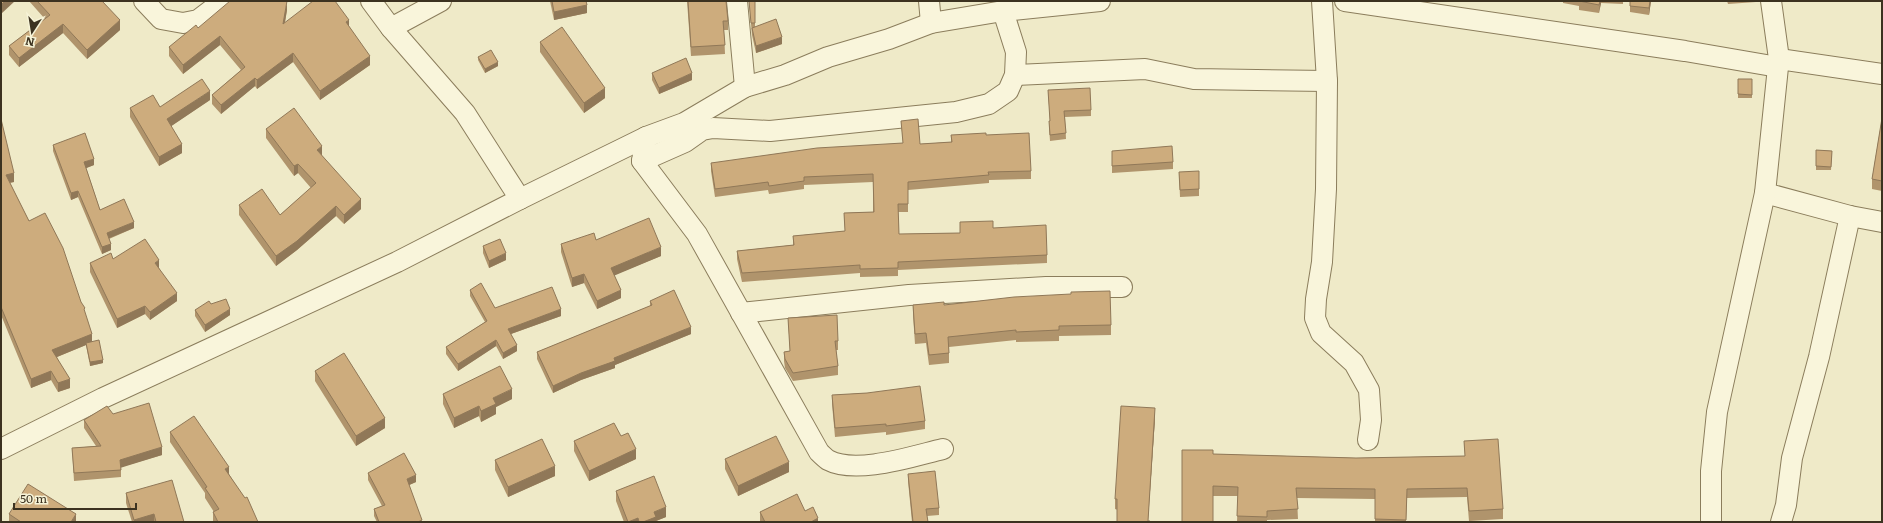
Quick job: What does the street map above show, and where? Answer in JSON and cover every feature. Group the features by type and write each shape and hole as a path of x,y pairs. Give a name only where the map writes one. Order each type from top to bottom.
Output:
{"street":[{"path":"144,1 161,19 183,23 198,20 223,1"},
{"path":"371,1 391,28 465,112 520,199"},
{"path":"391,28 441,1"},
{"path":"737,1 744,87"},
{"path":"929,1 931,23"},
{"path":"1,449 103,398 397,262 646,137 684,123 744,87 785,75 828,57 890,39 931,23 1003,11 1100,1"},
{"path":"1322,1 1327,81 1326,190 1322,262 1316,299 1315,318 1321,333 1354,363 1369,390 1371,420 1368,440"},
{"path":"1346,1 1409,6 1685,51 1882,74"},
{"path":"1711,522 1711,471 1717,412 1765,193 1778,63 1771,1"},
{"path":"642,161 685,142 702,130 713,128 770,130 956,112 990,104 1008,91 1015,75 1016,52 1003,11"},
{"path":"1015,75 1145,69 1201,80 1327,81"},
{"path":"646,137 642,161 697,234 819,452 828,460 837,463 872,466 943,449"},
{"path":"1765,193 1850,216 1882,222"},
{"path":"1780,522 1786,505 1792,458 1819,357 1850,216"},
{"path":"741,313 909,294 1046,287 1122,287"}],"building":[{"path":"37,1 102,1 120,20 87,50 63,24 19,58 9,46 50,15"},
{"path":"230,1 287,1 283,24 313,1 335,1 349,20 346,22 370,56 320,91 293,53 257,80 255,78 221,105 212,95 245,67 220,36 183,65 169,47 196,25 198,28"},
{"path":"552,1 586,1 587,5 554,12"},
{"path":"688,1 726,1 728,21 723,21 725,45 691,47"},
{"path":"749,1 755,1 755,23 751,23"},
{"path":"1579,1 1600,1 1599,5"},
{"path":"1630,1 1650,1 1649,8 1630,6"},
{"path":"776,19 782,37 756,46 752,28"},
{"path":"562,27 605,88 584,103 540,42"},
{"path":"491,50 498,62 485,69 478,57"},
{"path":"686,58 692,73 659,88 652,73"},
{"path":"202,79 210,91 167,119 182,144 159,157 130,108 153,95 160,107"},
{"path":"1738,79 1752,79 1752,95 1738,94"},
{"path":"1090,88 1091,110 1064,111 1066,133 1050,135 1048,90"},
{"path":"294,108 322,146 317,150 361,199 344,215 336,206 297,241 276,256 239,205 262,189 280,215 316,183 298,164 294,166 266,129"},
{"path":"1882,118 1882,181 1872,179"},
{"path":"1,119 14,173 6,175 29,221 45,213 63,248 81,302 85,308 84,309 92,334 52,350 70,379 58,383 51,371 31,379 1,307"},
{"path":"918,119 920,144 952,142 951,135 1029,133 1031,171 988,172 989,175 908,182 908,204 898,204 899,234 960,233 960,222 993,221 993,228 1046,225 1047,255 898,262 898,268 860,269 860,265 742,273 737,251 794,245 793,236 845,231 844,213 874,212 873,174 804,177 804,181 769,186 768,182 715,189 711,163 817,148 903,143 901,121"},
{"path":"85,133 94,159 84,162 100,210 124,199 134,222 107,233 111,244 102,247 78,191 71,193 53,145"},
{"path":"1172,146 1173,162 1112,166 1112,151"},
{"path":"1816,150 1832,151 1831,167 1816,166"},
{"path":"1199,171 1199,189 1180,190 1179,172"},
{"path":"649,218 661,247 611,268 621,290 597,301 584,274 572,278 561,244 594,233 596,240"},
{"path":"145,239 159,260 155,263 177,293 150,312 145,306 117,319 90,263 111,253 113,259"},
{"path":"500,239 506,253 489,261 483,246"},
{"path":"481,283 495,308 552,287 561,309 508,329 517,345 503,353 496,340 458,364 446,347 487,321 470,290"},
{"path":"674,290 691,327 614,358 615,361 581,373 553,386 537,352 652,305 650,301"},
{"path":"1110,291 1111,325 1059,326 1059,330 1016,332 1016,330 948,337 949,353 929,355 926,333 915,334 913,305 944,302 944,305 1014,297 1071,294 1071,292"},
{"path":"226,299 230,309 205,325 195,310 209,301 211,304"},
{"path":"837,315 838,341 835,341 838,366 793,373 785,359 784,352 790,351 788,318"},
{"path":"99,340 103,360 90,362 86,343"},
{"path":"344,353 385,418 356,436 315,371"},
{"path":"500,366 512,389 493,398 496,404 481,411 479,406 454,418 443,394"},
{"path":"920,386 925,421 886,426 886,424 835,428 832,395 867,393"},
{"path":"149,403 162,447 120,460 121,470 74,473 72,448 101,446 84,420 107,406 113,414"},
{"path":"1121,406 1155,408 1148,521 1150,522 1117,522 1117,499 1115,499"},
{"path":"194,416 229,467 225,469 245,498 247,497 258,522 218,522 213,512 219,509 205,488 207,487 170,432"},
{"path":"614,423 621,436 628,433 636,449 589,471 574,441"},
{"path":"776,436 789,462 738,486 725,459"},
{"path":"542,439 555,466 508,487 495,460"},
{"path":"1498,439 1503,509 1469,511 1467,488 1407,489 1406,520 1375,519 1375,489 1296,488 1298,509 1267,511 1267,517 1237,516 1238,487 1213,486 1213,522 1182,522 1182,450 1213,450 1213,454 1356,458 1465,456 1464,441"},
{"path":"404,453 416,475 407,479 422,520 418,522 379,522 374,509 385,505 368,473"},
{"path":"935,471 939,508 926,509 928,522 913,522 908,474"},
{"path":"654,476 666,507 654,512 656,517 643,522 639,522 638,518 628,522 616,491"},
{"path":"172,480 184,522 156,522 154,514 134,520 126,493"},
{"path":"28,484 76,514 71,522 21,522 9,514"},
{"path":"797,494 805,511 813,507 818,518 811,522 765,522 760,512"}]}
